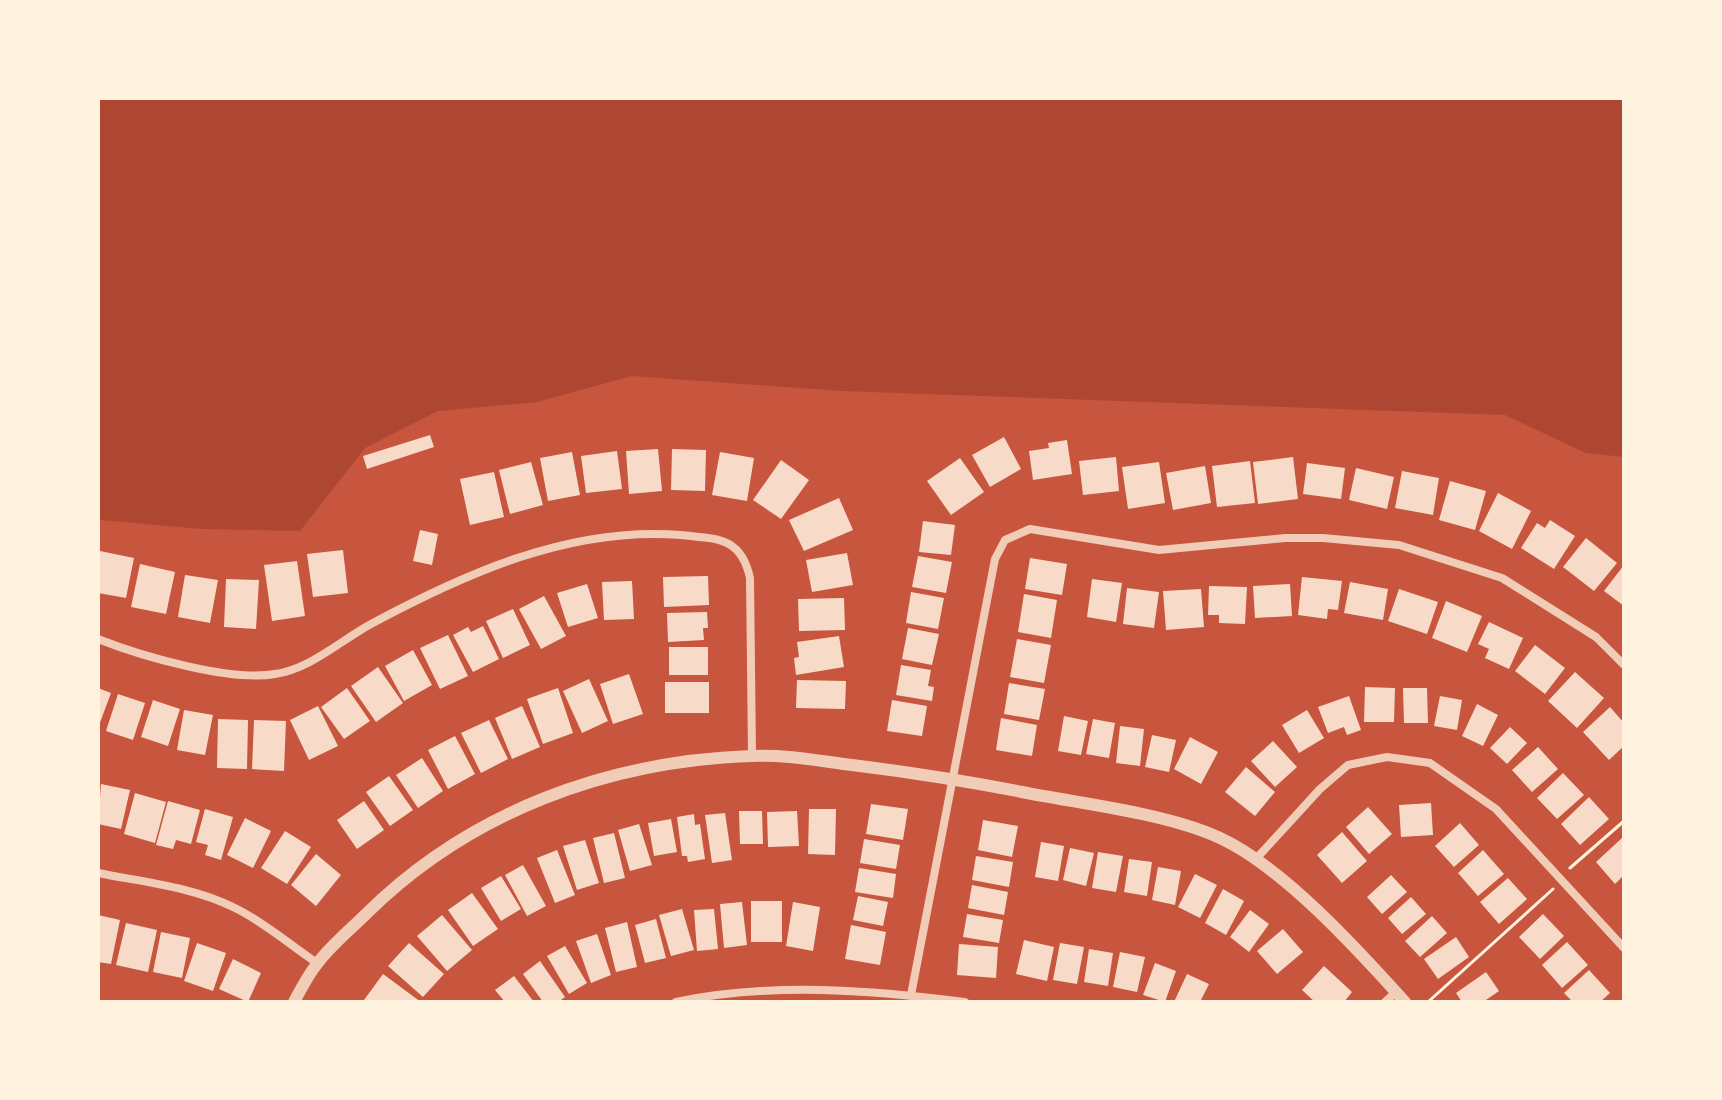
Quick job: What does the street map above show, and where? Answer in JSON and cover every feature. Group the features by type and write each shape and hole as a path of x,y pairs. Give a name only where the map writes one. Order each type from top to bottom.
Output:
{"street":[{"path":"911,995 995,559 1005,540 1030,529 1159,550 1285,538 1399,545 1502,578 1596,637 1624,665"},
{"path":"98,639 223,672 255,676 277,674 300,667 406,607 516,557 580,541 632,534 720,539 743,557 750,578 752,755"},
{"path":"294,1002 317,963 394,887 434,856 490,821 551,794 616,774 752,755 953,778 1175,822 1221,838 1304,898 1401,997 1385,1002"},
{"path":"1255,860 1320,789 1348,765 1387,757 1430,763 1496,809 1624,948"},
{"path":"98,873 224,903 249,915 317,963"},
{"path":"676,1002 708,995 788,989 911,995 965,1002"}],"path":[{"path":"1428,1002 1624,821"}],"shaded area":[{"path":"98,98 1624,98 1624,457 1586,453 1505,415 842,391 632,376 537,402 438,411 365,448 300,531 202,529 100,520"}],"building":[{"path":"430,435 434,447 367,469 363,456"},
{"path":"1004,437 1021,469 990,487 972,455"},
{"path":"1067,440 1072,474 1033,480 1029,451 1049,448 1048,443"},
{"path":"658,449 662,491 629,494 626,451"},
{"path":"672,449 706,450 705,491 671,490"},
{"path":"617,451 622,489 586,493 581,456"},
{"path":"572,452 580,495 548,501 540,458"},
{"path":"720,452 754,458 747,501 712,495"},
{"path":"1116,457 1119,491 1083,495 1079,461"},
{"path":"1293,457 1298,499 1258,504 1253,462"},
{"path":"960,458 984,492 951,515 927,481"},
{"path":"781,460 809,480 781,519 753,500"},
{"path":"1250,461 1255,503 1217,507 1212,466"},
{"path":"531,462 543,505 510,514 499,470"},
{"path":"1159,462 1165,503 1128,509 1122,467"},
{"path":"1307,463 1345,468 1341,499 1303,494"},
{"path":"1205,466 1211,503 1173,510 1166,473"},
{"path":"1356,468 1394,477 1387,509 1349,500"},
{"path":"1402,471 1439,478 1433,515 1395,508"},
{"path":"494,472 504,517 470,525 460,479"},
{"path":"1450,481 1486,491 1475,530 1439,520"},
{"path":"1498,493 1531,511 1512,549 1479,531"},
{"path":"839,498 853,530 804,551 789,520"},
{"path":"1550,520 1575,536 1554,569 1521,548 1537,523 1545,528"},
{"path":"923,521 955,525 951,555 919,552"},
{"path":"420,530 438,534 432,565 413,561"},
{"path":"1586,538 1617,563 1594,591 1563,567"},
{"path":"343,550 348,593 313,597 307,554"},
{"path":"100,551 134,558 126,598 98,593"},
{"path":"847,553 853,585 812,592 806,560"},
{"path":"918,556 952,562 946,593 912,587"},
{"path":"1030,558 1067,564 1062,595 1025,589"},
{"path":"297,561 305,616 272,621 264,565"},
{"path":"140,564 175,572 166,614 131,607"},
{"path":"1624,565 1624,606 1604,591"},
{"path":"185,575 218,580 210,623 178,617"},
{"path":"708,576 709,605 664,607 663,577"},
{"path":"1302,577 1342,581 1338,610 1328,609 1327,619 1298,615"},
{"path":"226,579 259,580 256,629 224,627"},
{"path":"1092,579 1122,583 1116,622 1087,617"},
{"path":"632,581 634,619 604,620 602,582"},
{"path":"1350,582 1388,589 1383,620 1344,613"},
{"path":"587,584 598,618 568,627 557,593"},
{"path":"1290,584 1292,616 1255,618 1253,586"},
{"path":"1209,586 1247,587 1245,624 1219,623 1219,615 1208,615"},
{"path":"1127,588 1159,592 1154,628 1123,624"},
{"path":"1201,589 1204,627 1166,630 1163,591"},
{"path":"1399,589 1438,602 1427,634 1388,621"},
{"path":"911,592 944,598 938,629 906,623"},
{"path":"1024,594 1057,600 1051,638 1018,632"},
{"path":"544,596 566,636 541,649 519,609"},
{"path":"844,598 845,630 799,631 798,599"},
{"path":"1446,601 1482,616 1467,652 1432,638"},
{"path":"513,609 530,645 503,658 486,621"},
{"path":"707,612 708,628 703,628 704,640 668,642 667,613"},
{"path":"1489,622 1523,638 1509,669 1485,658 1489,649 1478,644"},
{"path":"483,626 499,659 473,672 453,635 468,627 471,632"},
{"path":"908,628 939,634 932,665 902,659"},
{"path":"448,635 468,676 440,689 420,648"},
{"path":"839,636 844,667 796,675 794,658 799,657 797,642"},
{"path":"1017,639 1051,645 1044,683 1010,677"},
{"path":"1535,645 1565,668 1545,694 1515,671"},
{"path":"669,647 708,647 708,675 669,675"},
{"path":"413,650 432,685 404,701 385,666"},
{"path":"901,665 931,670 928,686 934,687 932,701 896,695"},
{"path":"378,667 403,703 376,722 351,686"},
{"path":"1575,672 1604,698 1577,728 1548,701"},
{"path":"629,674 643,714 613,724 600,684"},
{"path":"589,679 608,721 582,733 563,691"},
{"path":"797,680 846,681 845,709 796,708"},
{"path":"665,682 709,682 709,713 665,713"},
{"path":"1009,683 1045,689 1039,720 1004,714"},
{"path":"1365,687 1395,688 1394,722 1364,722"},
{"path":"98,688 111,693 98,728"},
{"path":"347,688 370,721 344,739 321,707"},
{"path":"558,688 573,733 543,744 527,699"},
{"path":"1403,688 1427,688 1428,723 1404,723"},
{"path":"118,694 145,703 133,740 106,731"},
{"path":"1349,696 1361,730 1347,735 1344,727 1328,733 1318,707"},
{"path":"1440,696 1462,700 1457,730 1434,726"},
{"path":"153,700 180,709 168,746 141,737"},
{"path":"892,700 927,706 922,736 887,731"},
{"path":"1477,704 1498,715 1483,746 1462,736"},
{"path":"318,706 338,746 309,760 290,720"},
{"path":"522,706 540,747 512,759 495,718"},
{"path":"1610,707 1624,723 1624,746 1609,760 1583,732"},
{"path":"184,710 213,715 205,755 177,750"},
{"path":"1307,710 1324,738 1299,753 1282,725"},
{"path":"1064,716 1088,721 1081,755 1058,751"},
{"path":"1001,718 1037,725 1032,756 996,750"},
{"path":"218,719 248,720 247,769 217,768"},
{"path":"1093,719 1115,723 1109,758 1086,754"},
{"path":"254,720 286,721 284,771 252,769"},
{"path":"489,720 508,759 481,773 461,733"},
{"path":"1120,726 1144,729 1140,766 1116,763"},
{"path":"1510,727 1527,743 1507,764 1490,748"},
{"path":"1152,735 1176,740 1169,772 1145,767"},
{"path":"455,736 475,774 448,789 428,750"},
{"path":"1190,737 1218,752 1201,784 1174,769"},
{"path":"1273,741 1297,767 1275,787 1251,761"},
{"path":"1538,747 1558,769 1532,792 1512,770"},
{"path":"422,758 443,791 418,808 396,775"},
{"path":"1246,767 1275,792 1255,816 1225,792"},
{"path":"1563,773 1584,795 1557,819 1537,798"},
{"path":"389,776 413,810 390,826 366,792"},
{"path":"101,784 130,790 121,829 98,824"},
{"path":"135,793 166,802 155,843 124,834"},
{"path":"1589,797 1609,819 1580,845 1561,824"},
{"path":"168,801 200,810 191,844 176,840 173,849 156,845"},
{"path":"364,801 384,830 357,849 337,820"},
{"path":"1431,803 1433,835 1401,837 1399,805"},
{"path":"871,804 908,809 903,840 866,834"},
{"path":"1368,807 1392,834 1369,854 1346,827"},
{"path":"205,809 233,817 221,860 205,855 208,845 196,842"},
{"path":"809,809 836,809 835,855 808,854"},
{"path":"739,811 762,811 763,844 740,844"},
{"path":"797,811 799,846 768,847 767,812"},
{"path":"725,813 732,860 712,863 705,815"},
{"path":"694,814 695,825 700,824 705,859 688,862 687,856 682,856 677,817"},
{"path":"245,818 271,831 253,868 227,855"},
{"path":"671,819 677,852 654,856 648,823"},
{"path":"983,820 1018,826 1012,857 978,850"},
{"path":"1460,823 1479,845 1454,867 1435,846"},
{"path":"639,824 652,865 630,871 618,830"},
{"path":"285,831 311,847 287,884 261,868"},
{"path":"1342,832 1367,861 1342,883 1317,855"},
{"path":"614,833 625,878 604,883 593,838"},
{"path":"1622,838 1624,875 1615,884 1596,862"},
{"path":"864,839 900,845 896,869 860,863"},
{"path":"585,840 599,883 577,890 563,846"},
{"path":"1041,842 1064,846 1058,881 1035,877"},
{"path":"1070,848 1094,853 1086,886 1063,880"},
{"path":"557,850 575,895 555,903 537,858"},
{"path":"1483,850 1504,874 1478,896 1458,873"},
{"path":"1098,852 1123,856 1116,892 1092,888"},
{"path":"316,854 341,875 316,906 291,885"},
{"path":"976,856 1013,862 1009,887 972,880"},
{"path":"1129,859 1152,862 1147,896 1124,892"},
{"path":"523,865 546,906 527,916 505,875"},
{"path":"1158,867 1181,871 1175,905 1152,900"},
{"path":"859,868 896,874 893,898 855,892"},
{"path":"1195,874 1217,885 1200,918 1178,907"},
{"path":"1391,875 1407,892 1382,914 1367,897"},
{"path":"501,876 521,909 501,921 481,888"},
{"path":"1508,878 1527,899 1499,924 1480,902"},
{"path":"972,885 1008,892 1004,915 968,908"},
{"path":"1223,889 1244,901 1226,935 1205,923"},
{"path":"472,893 498,929 473,946 448,910"},
{"path":"858,896 888,902 883,926 853,920"},
{"path":"1411,897 1426,914 1402,934 1388,918"},
{"path":"751,901 782,901 782,942 751,942"},
{"path":"742,902 747,945 724,948 720,904"},
{"path":"793,902 820,907 813,951 786,946"},
{"path":"682,909 694,950 671,956 659,915"},
{"path":"714,909 718,949 697,951 694,910"},
{"path":"1250,910 1269,924 1249,952 1230,937"},
{"path":"967,914 1003,920 999,943 963,937"},
{"path":"1543,914 1564,936 1540,959 1519,937"},
{"path":"98,915 120,920 111,964 98,962"},
{"path":"442,915 472,950 447,971 417,936"},
{"path":"1432,916 1447,933 1420,957 1405,941"},
{"path":"656,919 666,958 645,963 635,925"},
{"path":"627,922 637,967 616,972 605,928"},
{"path":"126,923 157,930 148,972 116,965"},
{"path":"851,925 886,932 880,965 845,959"},
{"path":"1283,929 1303,952 1277,974 1257,951"},
{"path":"161,932 190,938 182,978 153,972"},
{"path":"597,934 611,975 591,983 576,941"},
{"path":"1456,937 1469,957 1438,979 1424,959"},
{"path":"1024,940 1054,947 1047,981 1016,974"},
{"path":"1567,942 1588,965 1562,988 1542,965"},
{"path":"197,943 226,953 213,991 184,981"},
{"path":"409,943 444,974 423,997 388,966"},
{"path":"1060,943 1084,947 1077,984 1053,980"},
{"path":"959,944 998,947 996,978 957,975"},
{"path":"565,946 587,983 569,994 547,956"},
{"path":"1089,949 1113,953 1108,986 1084,982"},
{"path":"1120,952 1145,957 1137,992 1113,987"},
{"path":"233,959 261,973 248,1002 219,989"},
{"path":"540,961 565,997 558,1002 543,1002 523,974"},
{"path":"1155,963 1176,971 1165,1002 1143,995"},
{"path":"1324,966 1352,992 1344,1002 1315,1002 1302,990"},
{"path":"1589,970 1610,993 1600,1002 1573,1002 1564,993"},
{"path":"1486,972 1499,991 1483,1002 1462,1002 1456,993"},
{"path":"383,974 421,1002 364,1000"},
{"path":"1187,974 1209,984 1200,1002 1174,1002"},
{"path":"514,976 534,1002 505,1002 495,990"}]}
